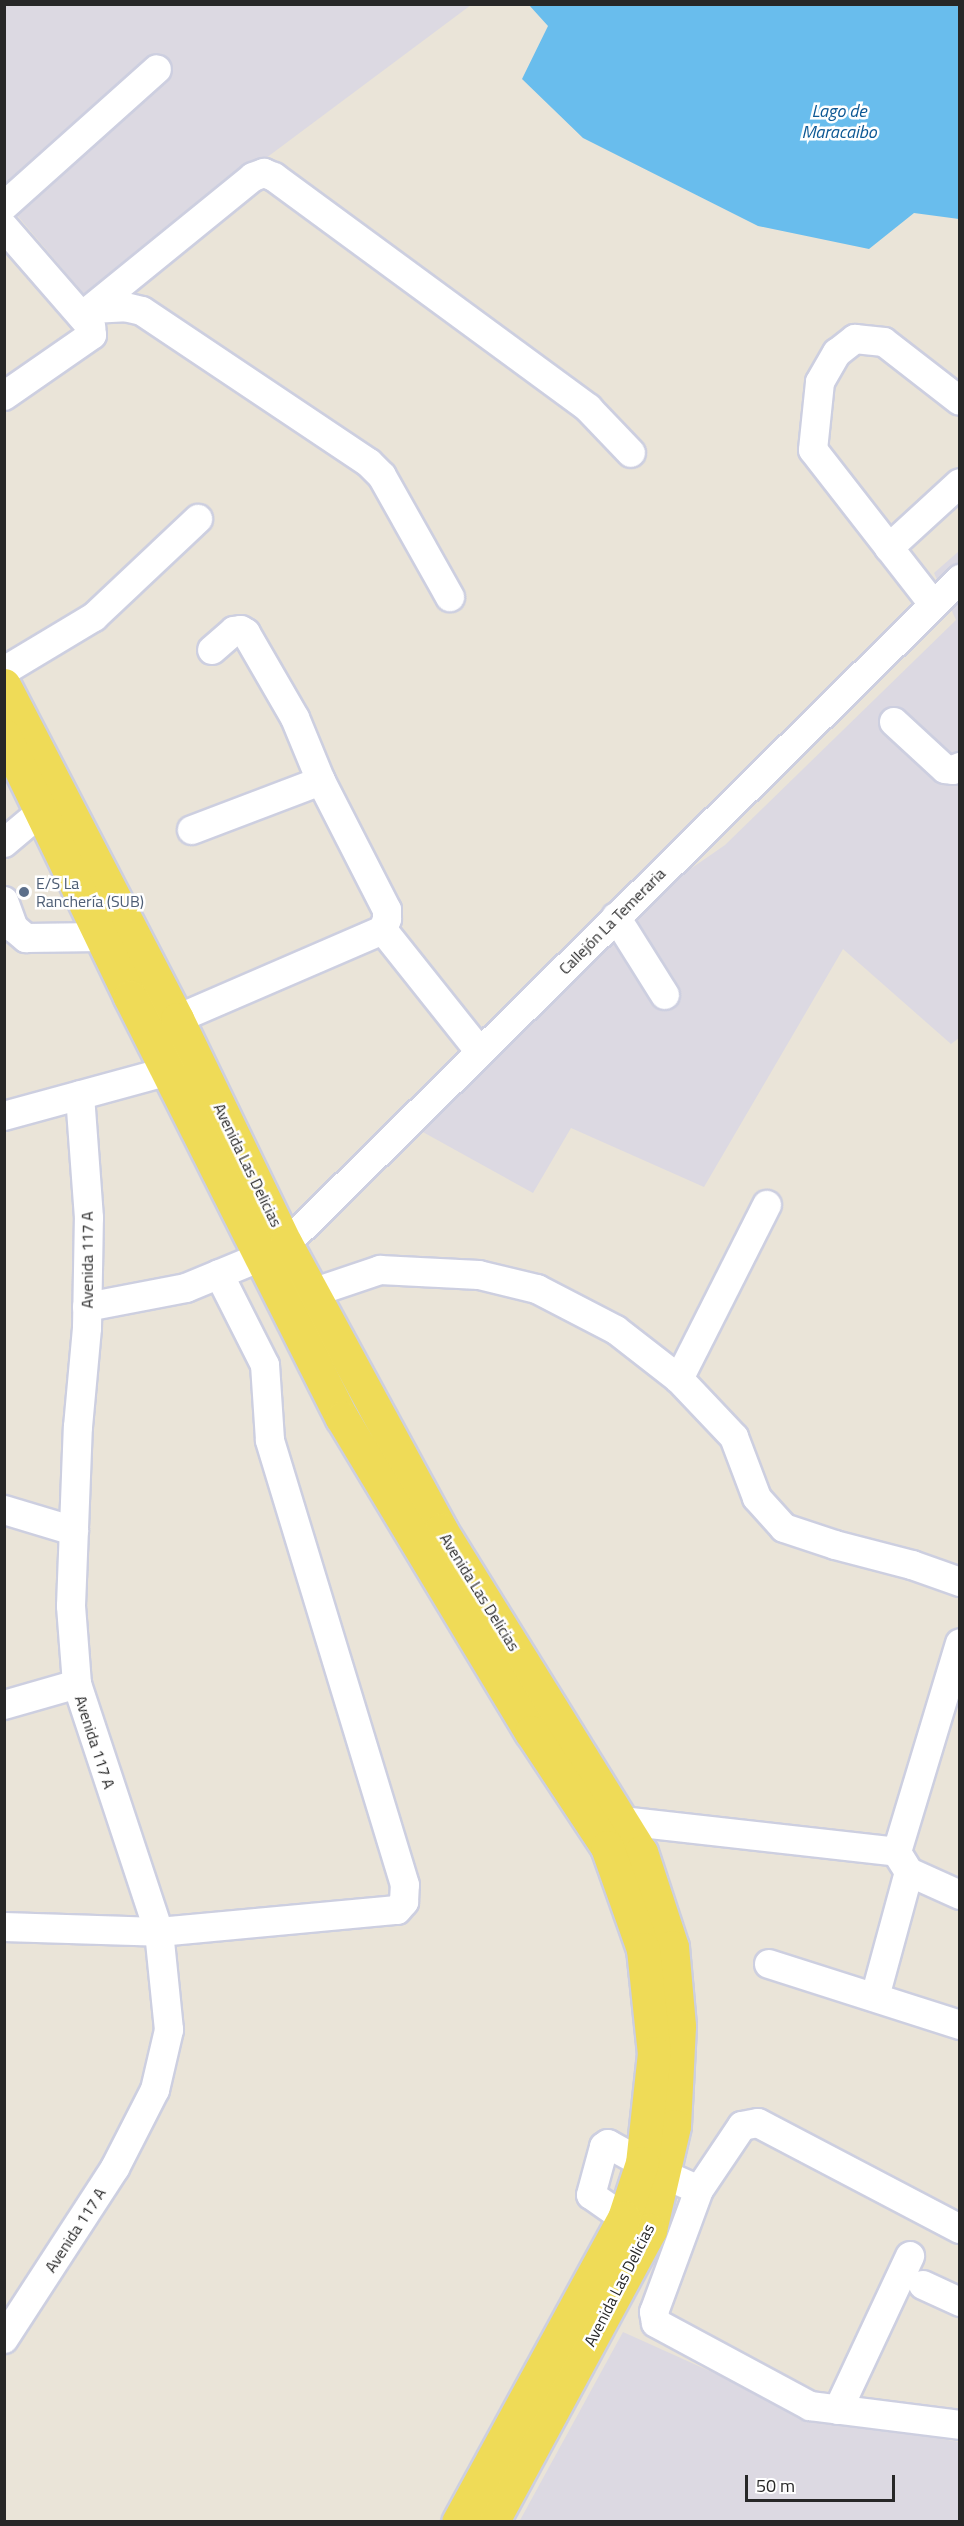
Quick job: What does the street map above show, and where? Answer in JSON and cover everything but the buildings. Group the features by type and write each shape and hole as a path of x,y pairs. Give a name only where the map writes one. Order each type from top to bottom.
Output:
{"main road":[{"name":"Avenida Las Delicias","path":"4,685 177,1019 342,1418 531,1732 607,1847 643,1949 654,2053 650,2230 492,2522"},
{"name":"Avenida Las Delicias","path":"4,735 168,1071 273,1250 312,1293 441,1530 641,1852 672,1947 679,2026 674,2126 458,2522"}],"street":[{"path":"4,206 157,69"},
{"path":"87,312 253,177 264,173 274,177 588,408 631,453"},
{"path":"4,227 87,312 92,335 4,396"},
{"path":"87,312 125,307 142,311 369,463 382,476 450,597"},
{"path":"933,604 813,450 820,382 837,353 855,339 884,342 917,365 960,401"},
{"path":"889,548 960,483"},
{"path":"4,671 94,616 198,519"},
{"name":"Callejón La Temeraria","path":"273,1250 480,1052 960,579"},
{"path":"177,1019 383,930 387,919 387,910 321,781 295,718 246,633 241,630 234,632 212,650"},
{"path":"894,722 945,769 953,770 960,767"},
{"path":"192,830 321,781"},
{"path":"4,843 41,812"},
{"path":"4,901 14,928 26,938 102,937"},
{"path":"616,917 665,995"},
{"path":"383,930 480,1052"},
{"path":"4,1116 168,1071"},
{"name":"Avenida 117 A","path":"4,2339 115,2168 155,2090 169,2030 159,1932 76,1684 71,1606 87,1307 89,1218 80,1095"},
{"path":"679,1379 767,1205"},
{"path":"87,1307 186,1288 273,1250"},
{"path":"312,1293 380,1270 479,1275 537,1289 616,1330 679,1379 734,1437 757,1498 784,1528 835,1545 912,1565 960,1582"},
{"path":"4,1927 159,1932 398,1910 404,1902 405,1885 270,1440 265,1365 219,1274"},
{"path":"4,1510 74,1531"},
{"path":"875,1997 903,1862 960,1643"},
{"path":"4,1706 76,1684"},
{"path":"622,1821 903,1862 960,1895"},
{"path":"769,1965 960,2025"},
{"path":"960,2229 758,2123 742,2126 699,2190 654,2312 656,2323 810,2406 960,2425"},
{"path":"652,2168 699,2190"},
{"path":"838,2410 910,2256"},
{"path":"923,2285 960,2302"}],"shaded area":[{"path":"4,5 471,5 84,294 5,201"},
{"path":"959,551 959,1038 951,1044 843,949 704,1187 571,1128 533,1193 421,1131 673,881 725,845 956,620 934,573"},
{"path":"623,2332 807,2415 959,2442 959,2521 519,2522"}],"water":[{"name":"Lago de Maracaibo","path":"529,5 959,5 959,219 914,213 869,249 758,226 583,138 522,79 548,26"}],"place":[{"name":"E/S La Ranchería (SUB)","path":"24,892"}]}
